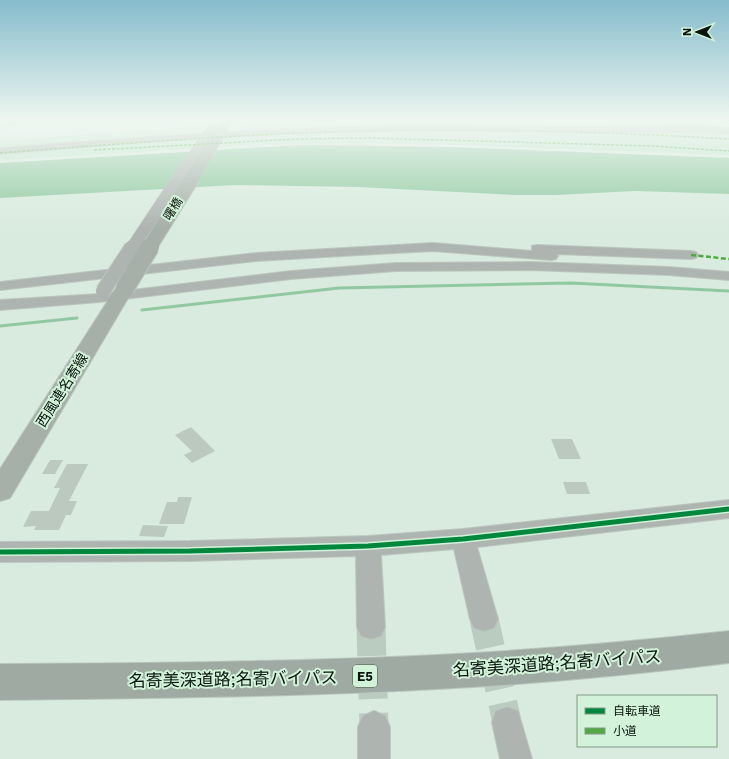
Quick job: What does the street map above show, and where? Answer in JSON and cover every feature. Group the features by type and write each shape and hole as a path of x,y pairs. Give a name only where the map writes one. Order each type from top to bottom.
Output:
{"highway":[{"name":"名寄美深道路;名寄バイパス","path":"0,682 193,681 390,675 553,666 729,647"}],"main road":[{"name":"曙橋","path":"112,293 200,156"},
{"name":"西風連名寄線","path":"0,491 112,293"}],"street":[{"path":"112,293 200,156"},
{"path":"0,286 256,258 433,247 631,262 660,267 669,271"},
{"path":"472,249 567,250 691,255"},
{"path":"0,305 284,275 396,267 531,266 669,271 729,276"},
{"path":"0,299 27,298 36,302"},
{"path":"0,552 190,551 368,546 463,539 669,517 729,509"},
{"path":"463,539 484,619"},
{"path":"368,546 371,627"},
{"path":"507,722 516,759"},
{"path":"374,727 374,759"}],"shaded area":[{"path":"0,156 60,156 0,160"},
{"path":"110,156 689,156 729,158 729,194 635,191 556,195 515,195 359,187 235,185 0,198 0,163"}],"building":[{"path":"191,427 215,451 192,463 184,455 192,451 175,435"},
{"path":"551,439 572,439 581,459 559,459"},
{"path":"50,460 63,460 55,474 42,474"},
{"path":"67,464 88,464 69,501 77,501 71,515 66,515 59,530 34,530 36,526 23,527 31,511 49,511 60,488 54,488"},
{"path":"563,482 586,482 590,494 567,494"},
{"path":"178,497 192,497 184,524 159,524 167,502 177,502"},
{"path":"143,525 168,526 164,537 139,536"}],"waterway":[{"path":"142,310 339,288 571,283 729,291"},
{"path":"0,326 77,318"}],"tunnel":[{"path":"484,619 507,722"},
{"path":"371,627 374,727"}],"marked path":[{"path":"691,255 729,259"}],"cycle path":[{"path":"0,552 190,551 368,546 463,539 669,517 729,509"}]}
